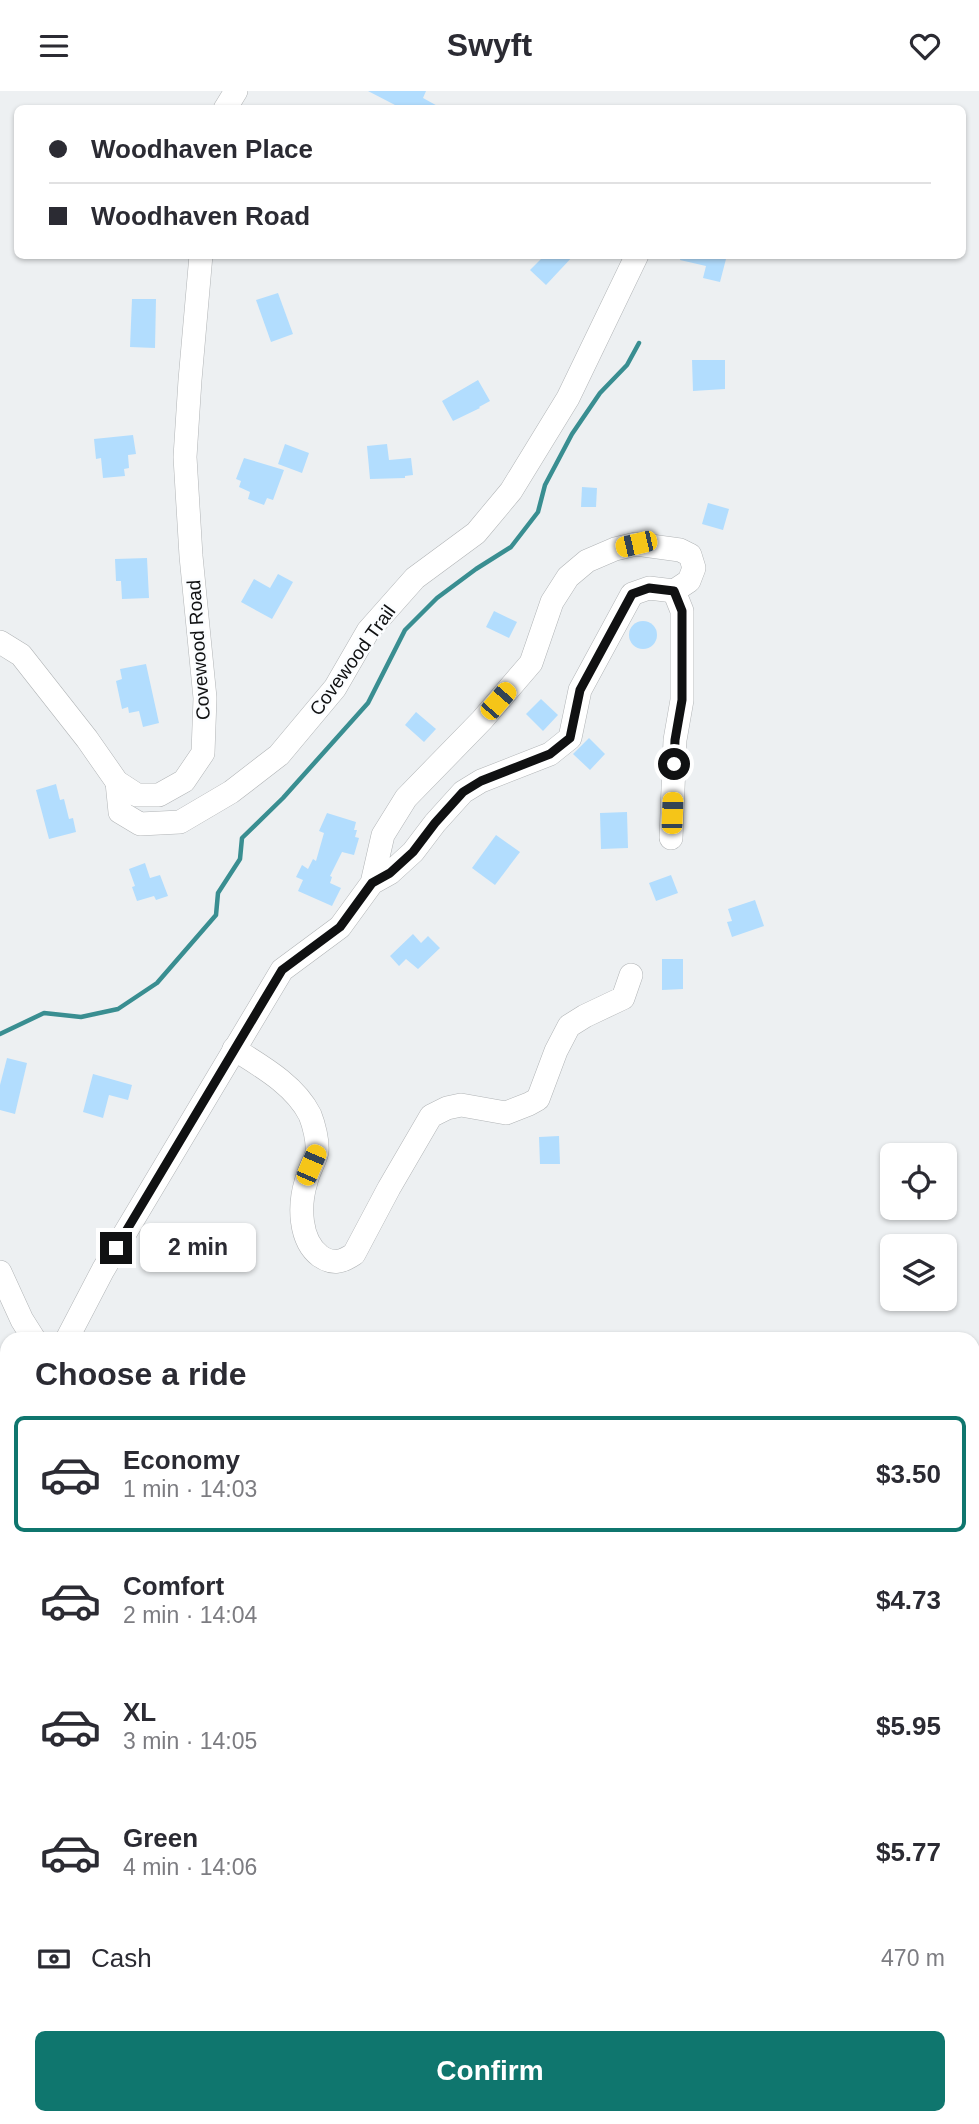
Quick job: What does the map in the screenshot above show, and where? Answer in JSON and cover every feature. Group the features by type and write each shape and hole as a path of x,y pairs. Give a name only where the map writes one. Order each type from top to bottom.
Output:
{"street":[{"name":"Covewood Road","path":"117,782 137,795 159,795 184,781 203,753 205,698 191,556 185,457 201,259"},
{"name":"Covewood Trail","path":"117,782 120,812 140,824 180,822 231,792 279,755 334,688 368,631 415,578 476,533 511,491 568,398 635,259"},
{"path":"71,1332 103,1270 282,970 340,927 372,883 383,835 406,798 482,720 531,663 552,602 568,577 587,561 615,549 636,544 680,550 690,555 694,568 689,581 674,591 649,588 632,594 580,690 570,738 550,754 481,781 463,792 413,852 390,873 372,883"},
{"path":"671,838 675,740 682,700 682,611 674,591"},
{"path":"0,642 20,655 87,739 117,782"},
{"path":"234,1049 276,1077 299,1099 310,1115 317,1152 305,1184 302,1203 304,1231 310,1248 326,1260 344,1261 354,1254 388,1188 431,1116 460,1105 506,1113 519,1110 538,1099 556,1051 569,1026 623,998 631,975"},
{"path":"0,1272 30,1332"}],"building":[{"path":"368,91 426,91 423,98 436,105 395,105"},
{"path":"541,259 570,259 546,285 530,270"},
{"path":"726,259 720,282 703,278 706,266 680,260"},
{"path":"278,293 293,334 271,342 256,300"},
{"path":"132,299 156,299 155,348 130,347"},
{"path":"692,360 725,360 725,389 693,391"},
{"path":"478,380 490,401 453,421 442,401"},
{"path":"133,435 136,454 128,455 129,468 124,469 125,476 103,478 101,458 96,459 94,439"},
{"path":"285,444 309,453 302,473 278,464"},
{"path":"387,444 389,460 411,458 413,475 405,478 370,479 367,446"},
{"path":"244,458 284,470 273,500 267,498 264,505 248,499 250,492 239,487 241,481 236,479"},
{"path":"582,487 597,488 596,507 581,507"},
{"path":"708,503 729,509 723,530 702,524"},
{"path":"147,558 149,598 122,599 121,581 116,581 115,559"},
{"path":"278,574 293,582 272,619 241,602 254,579 270,588"},
{"path":"494,611 517,622 509,638 486,627"},
{"path":"643,621 653,625 657,635 653,645 643,649 633,645 629,635 633,625"},
{"path":"146,664 159,723 143,727 139,711 129,713 128,707 122,709 116,681 122,679 120,669"},
{"path":"541,699 558,715 543,731 526,714"},
{"path":"416,712 436,729 424,742 405,725"},
{"path":"589,738 605,754 590,770 573,754"},
{"path":"56,784 60,800 64,799 69,819 73,818 76,832 49,839 36,790"},
{"path":"627,812 628,848 601,849 600,813"},
{"path":"327,813 356,822 355,837 359,838 354,855 342,852 330,876 330,883 341,888 332,906 298,891 303,880 296,877 302,865 308,869 313,859 316,861 324,833 319,831"},
{"path":"496,835 520,852 495,885 472,868"},
{"path":"145,863 150,878 160,875 168,896 156,900 154,896 137,901 129,869"},
{"path":"671,875 678,893 656,901 649,883"},
{"path":"755,900 764,926 732,937 727,922 732,921 728,909"},
{"path":"413,934 421,943 428,936 440,948 418,969 406,959 399,966 390,956"},
{"path":"662,959 683,959 683,989 662,990"},
{"path":"7,1058 27,1063 15,1114 0,1110 0,1085"},
{"path":"93,1074 132,1085 128,1100 109,1095 103,1118 83,1112"},
{"path":"559,1136 560,1164 540,1164 539,1137"}],"waterway":[{"path":"0,1034 44,1013 81,1017 118,1009 157,983 216,915 218,893 240,859 242,838 283,798 368,703 405,630 437,598 511,547 538,512 545,485 572,434 600,393 627,365 639,343"}],"route":[{"path":"116,1248 282,970 340,927 372,883 390,873 413,852 463,792 481,781 550,754 570,738 580,690 632,594 649,588 674,591 682,611 682,700 674,764"}]}
